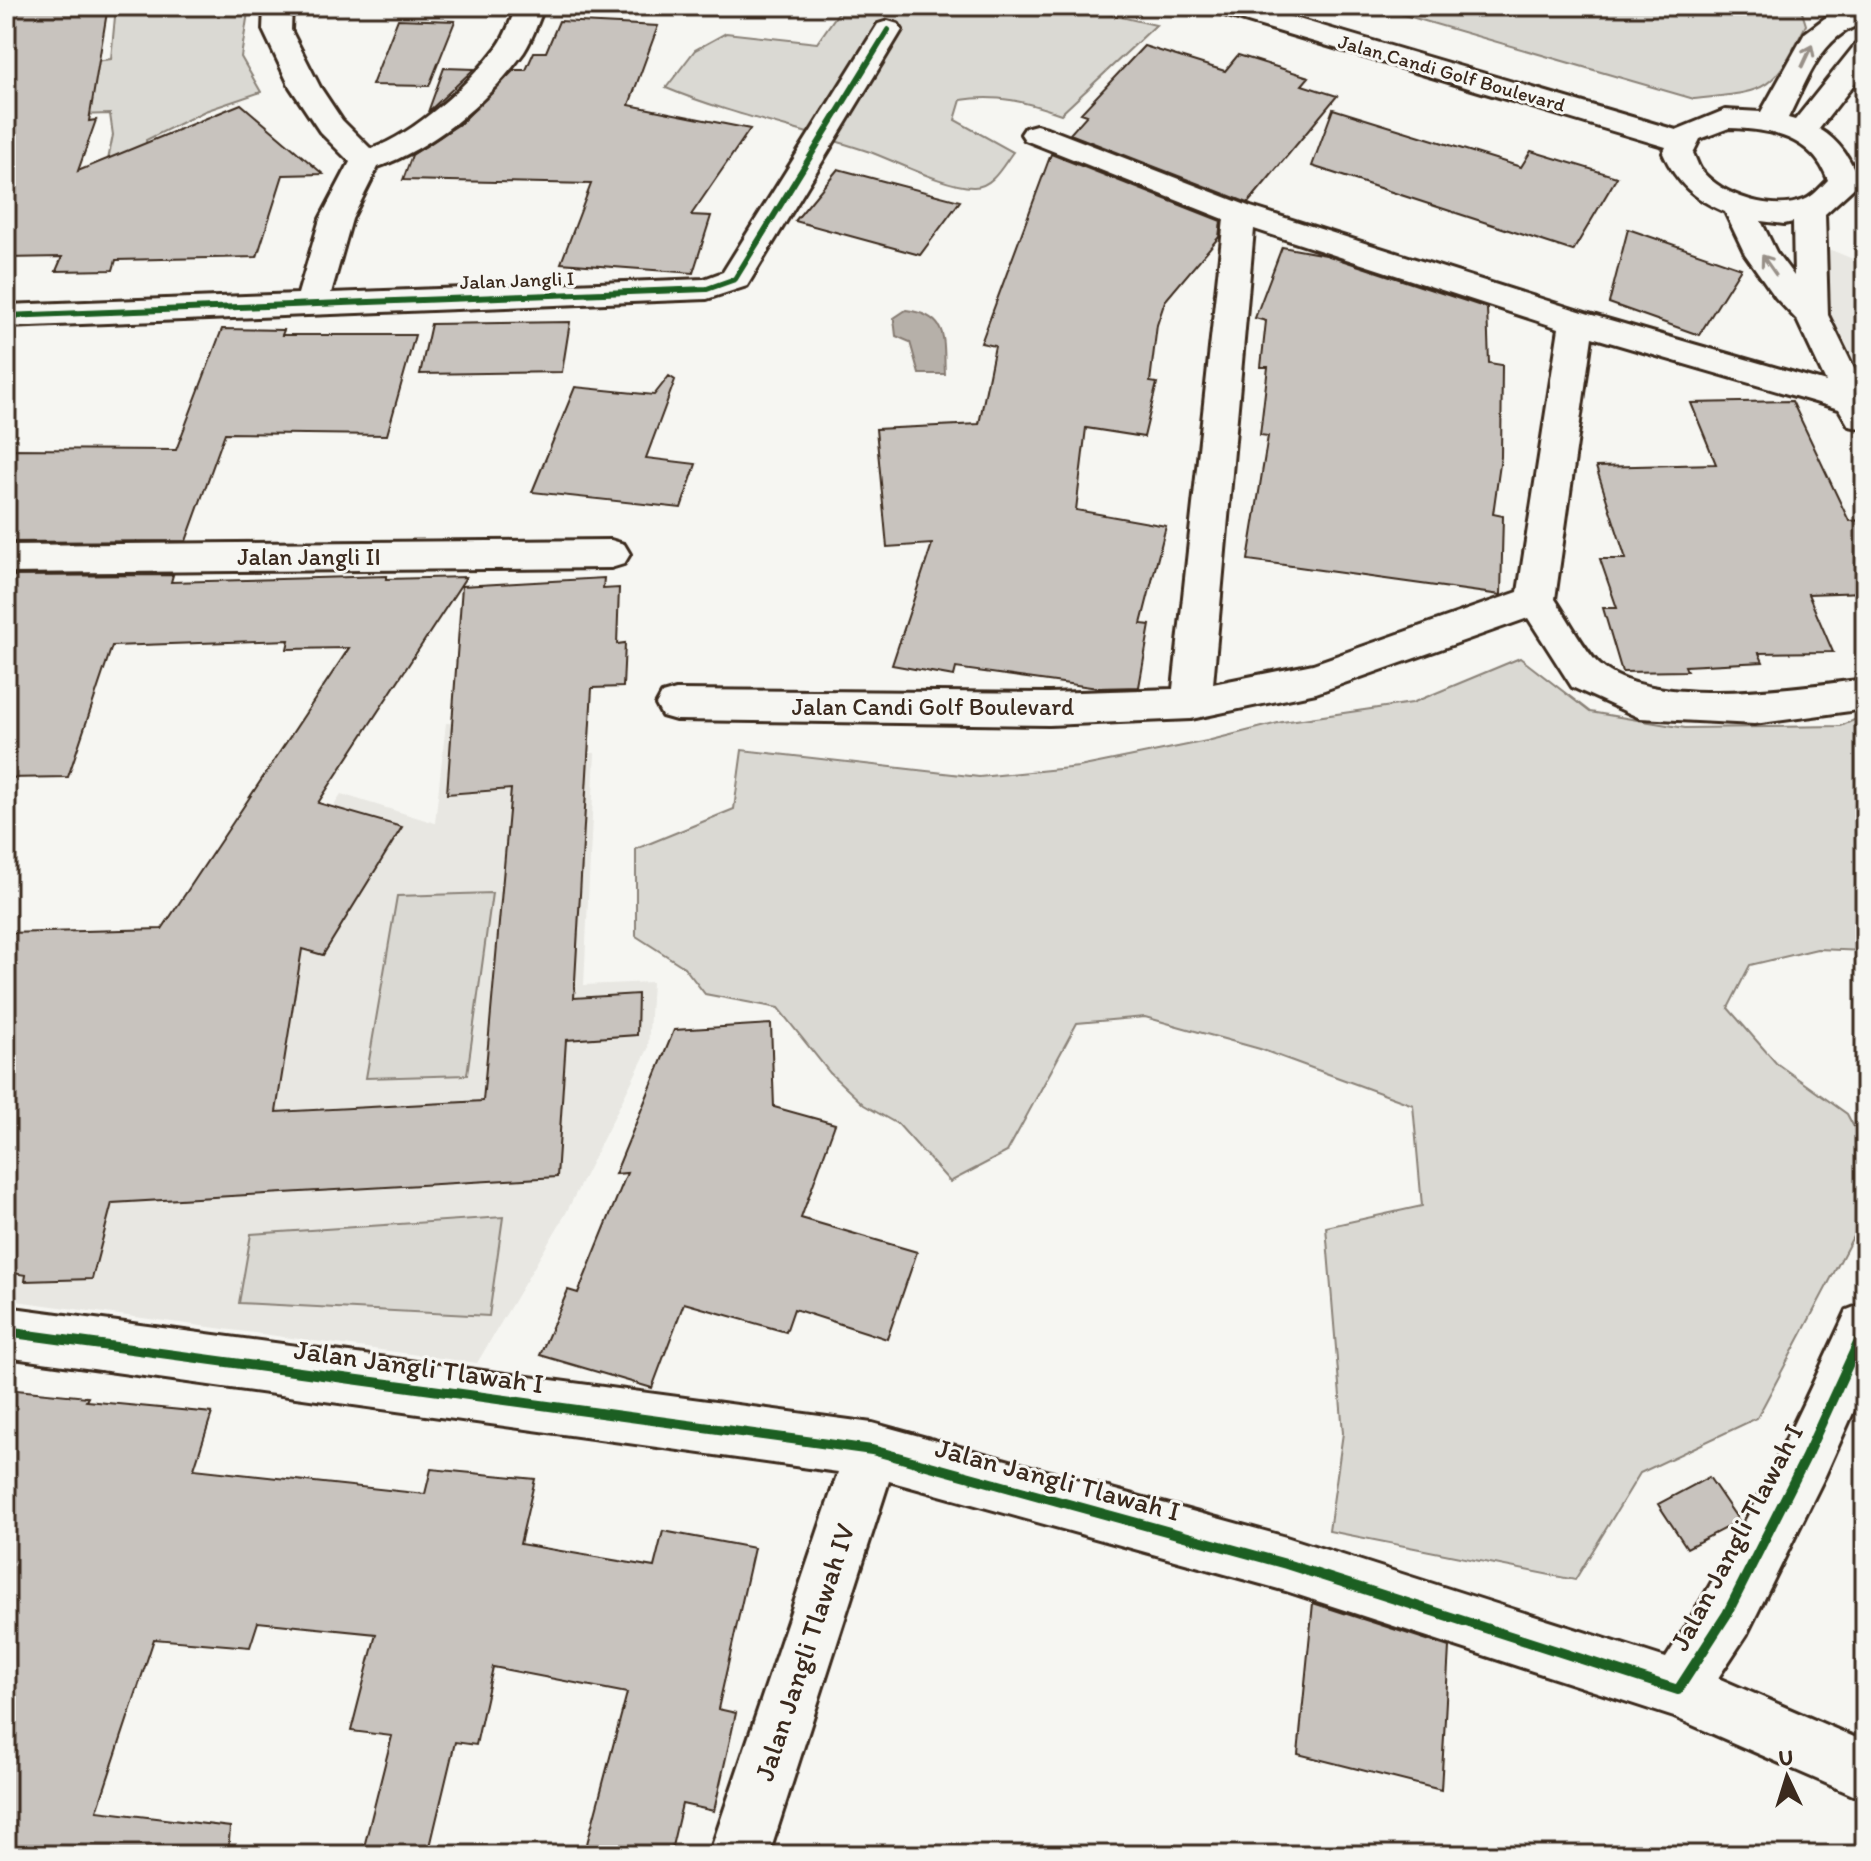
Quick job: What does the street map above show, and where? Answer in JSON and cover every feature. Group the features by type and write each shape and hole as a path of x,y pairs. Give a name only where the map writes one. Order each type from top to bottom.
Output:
{"street":[{"path":"278,6 277,30 305,87 331,126 366,161"},
{"path":"311,305 336,219 366,161 400,149 461,103 512,48 531,6"},
{"name":"Jalan Candi Golf Boulevard","path":"1224,6 1680,141"},
{"path":"1771,122 1815,39 1841,14 1865,40"},
{"name":"Jalan Jangli I","path":"6,316 707,289 722,285 735,279 888,30"},
{"path":"1801,132 1865,51"},
{"path":"1811,315 1833,205 1844,182 1840,164 1825,146 1801,132 1771,122 1736,119 1706,123 1690,130 1680,141 1677,155 1682,170 1695,185 1714,197 1739,207 1776,213 1833,205"},
{"path":"1036,134 1240,214 1859,414"},
{"path":"1739,207 1761,254 1788,291 1811,315 1859,414"},
{"path":"1191,704 1240,214"},
{"path":"1577,322 1536,600 1586,676 1640,703 1754,708 1865,694"},
{"name":"Jalan Jangli II","path":"6,559 611,554"},
{"name":"Jalan Candi Golf Boulevard","path":"676,705 1049,709 1191,704 1316,678 1536,600"},
{"name":"Jalan Jangli Tlawah I","path":"6,1332 872,1450 1286,1564 1678,1690 1727,1614 1805,1459 1865,1328"},
{"name":"Jalan Jangli Tlawah IV","path":"739,1855 872,1450"},
{"path":"1678,1690 1853,1766 1865,1766"}],"shaded area":[{"path":"116,6 249,6 241,57 261,92 205,111 146,140 148,154 106,170 113,135 110,114 6,117 6,72 111,59"},
{"path":"843,6 1073,6 1156,25 1061,114 1012,100 961,100 955,120 1013,152 992,179 974,187 936,179 870,152 666,88 695,50 726,33 817,43"},
{"path":"1373,6 1800,6 1806,25 1784,64 1765,84 1739,94 1694,99"},
{"path":"1824,247 1865,264 1865,380 1823,300"},
{"path":"906,310 920,313 937,324 943,340 945,374 919,374 910,342 896,336 894,318"},
{"path":"1520,658 1590,712 1685,728 1841,726 1865,715 1865,951 1817,949 1750,965 1728,1008 1776,1063 1847,1114 1865,1148 1865,1214 1757,1418 1640,1473 1575,1580 1329,1531 1343,1433 1326,1227 1422,1206 1413,1105 1260,1049 1145,1017 1077,1023 1007,1152 950,1182 899,1125 864,1105 830,1073 778,1008 705,994 684,967 636,936 636,849 734,809 742,750 979,777 1079,767 1282,722 1412,703"},
{"path":"562,717 560,754 595,753 584,985 652,982 648,1049 565,1215 477,1363 8,1300 65,1115 242,947 341,794 435,823 446,723"},
{"path":"492,893 467,1075 366,1078 397,896"},
{"path":"503,1217 489,1316 239,1303 251,1234"}],"building":[{"path":"12,6 108,6 89,121 96,120 78,171 241,104 323,174 283,175 257,257 116,260 113,270 56,271 62,257 6,258 6,33"},
{"path":"398,19 455,21 429,86 372,85"},
{"path":"559,21 658,26 629,105 750,129 691,215 711,216 693,273 561,263 591,184 403,180 412,155 461,123 514,70 526,70 534,52 546,52"},
{"path":"1144,46 1225,71 1238,55 1309,77 1302,85 1337,96 1248,203 1070,134 1087,115 1081,113"},
{"path":"444,68 474,69 428,112"},
{"path":"1333,109 1521,167 1531,151 1617,177 1573,251 1312,166"},
{"path":"1051,154 1221,221 1219,237 1165,301 1157,325 1150,382 1157,383 1144,437 1086,428 1076,510 1166,526 1141,624 1150,625 1139,687 1098,688 956,668 954,676 892,665 932,544 887,547 876,429 979,424 995,346 981,343"},
{"path":"838,169 960,201 920,255 795,221"},
{"path":"1628,229 1741,268 1699,335 1609,303"},
{"path":"1282,247 1326,255 1487,308 1489,363 1502,365 1501,457 1493,514 1503,516 1501,595 1248,560 1268,436 1260,435 1268,367 1261,367 1266,321 1255,318"},
{"path":"570,322 562,372 420,374 431,324"},
{"path":"222,329 284,330 282,335 415,335 387,435 225,433 186,541 6,542 6,449 176,450"},
{"path":"669,376 675,380 646,458 696,464 681,508 532,492 575,387 654,395"},
{"path":"1792,401 1849,521 1865,520 1865,592 1808,594 1833,652 1759,653 1763,662 1685,666 1687,671 1622,672 1603,608 1617,608 1600,559 1626,559 1596,467 1716,464 1691,403"},
{"path":"173,575 171,582 466,577 318,803 402,827 323,955 302,949 276,1112 483,1101 511,789 447,794 462,586 604,578 603,589 619,588 617,644 625,643 623,687 592,688 574,998 638,994 637,1035 566,1040 557,1177 112,1203 92,1279 25,1281 26,1275 6,1272 6,933 162,929 349,648 287,649 289,640 112,646 68,777 6,778 6,576"},
{"path":"771,1024 774,1107 835,1124 801,1218 917,1252 887,1339 794,1309 786,1332 684,1303 652,1388 540,1355 568,1290 578,1293 627,1173 615,1174 674,1030"},
{"path":"6,1389 88,1397 86,1401 212,1413 194,1469 425,1494 431,1469 535,1479 520,1544 654,1567 663,1531 754,1548 718,1709 736,1713 714,1811 682,1804 670,1855 584,1855 627,1693 493,1667 476,1745 455,1742 428,1855 362,1855 392,1736 351,1731 376,1634 258,1622 250,1647 154,1639 97,1811 230,1827 228,1855 6,1855"},
{"path":"1709,1477 1739,1521 1687,1548 1658,1504"},
{"path":"1313,1603 1449,1647 1441,1790 1298,1754"}],"cycle path":[{"path":"6,316 707,289 735,279 888,30"},
{"path":"6,1332 872,1450 1286,1564 1678,1690 1727,1614 1805,1459 1865,1328"}]}
